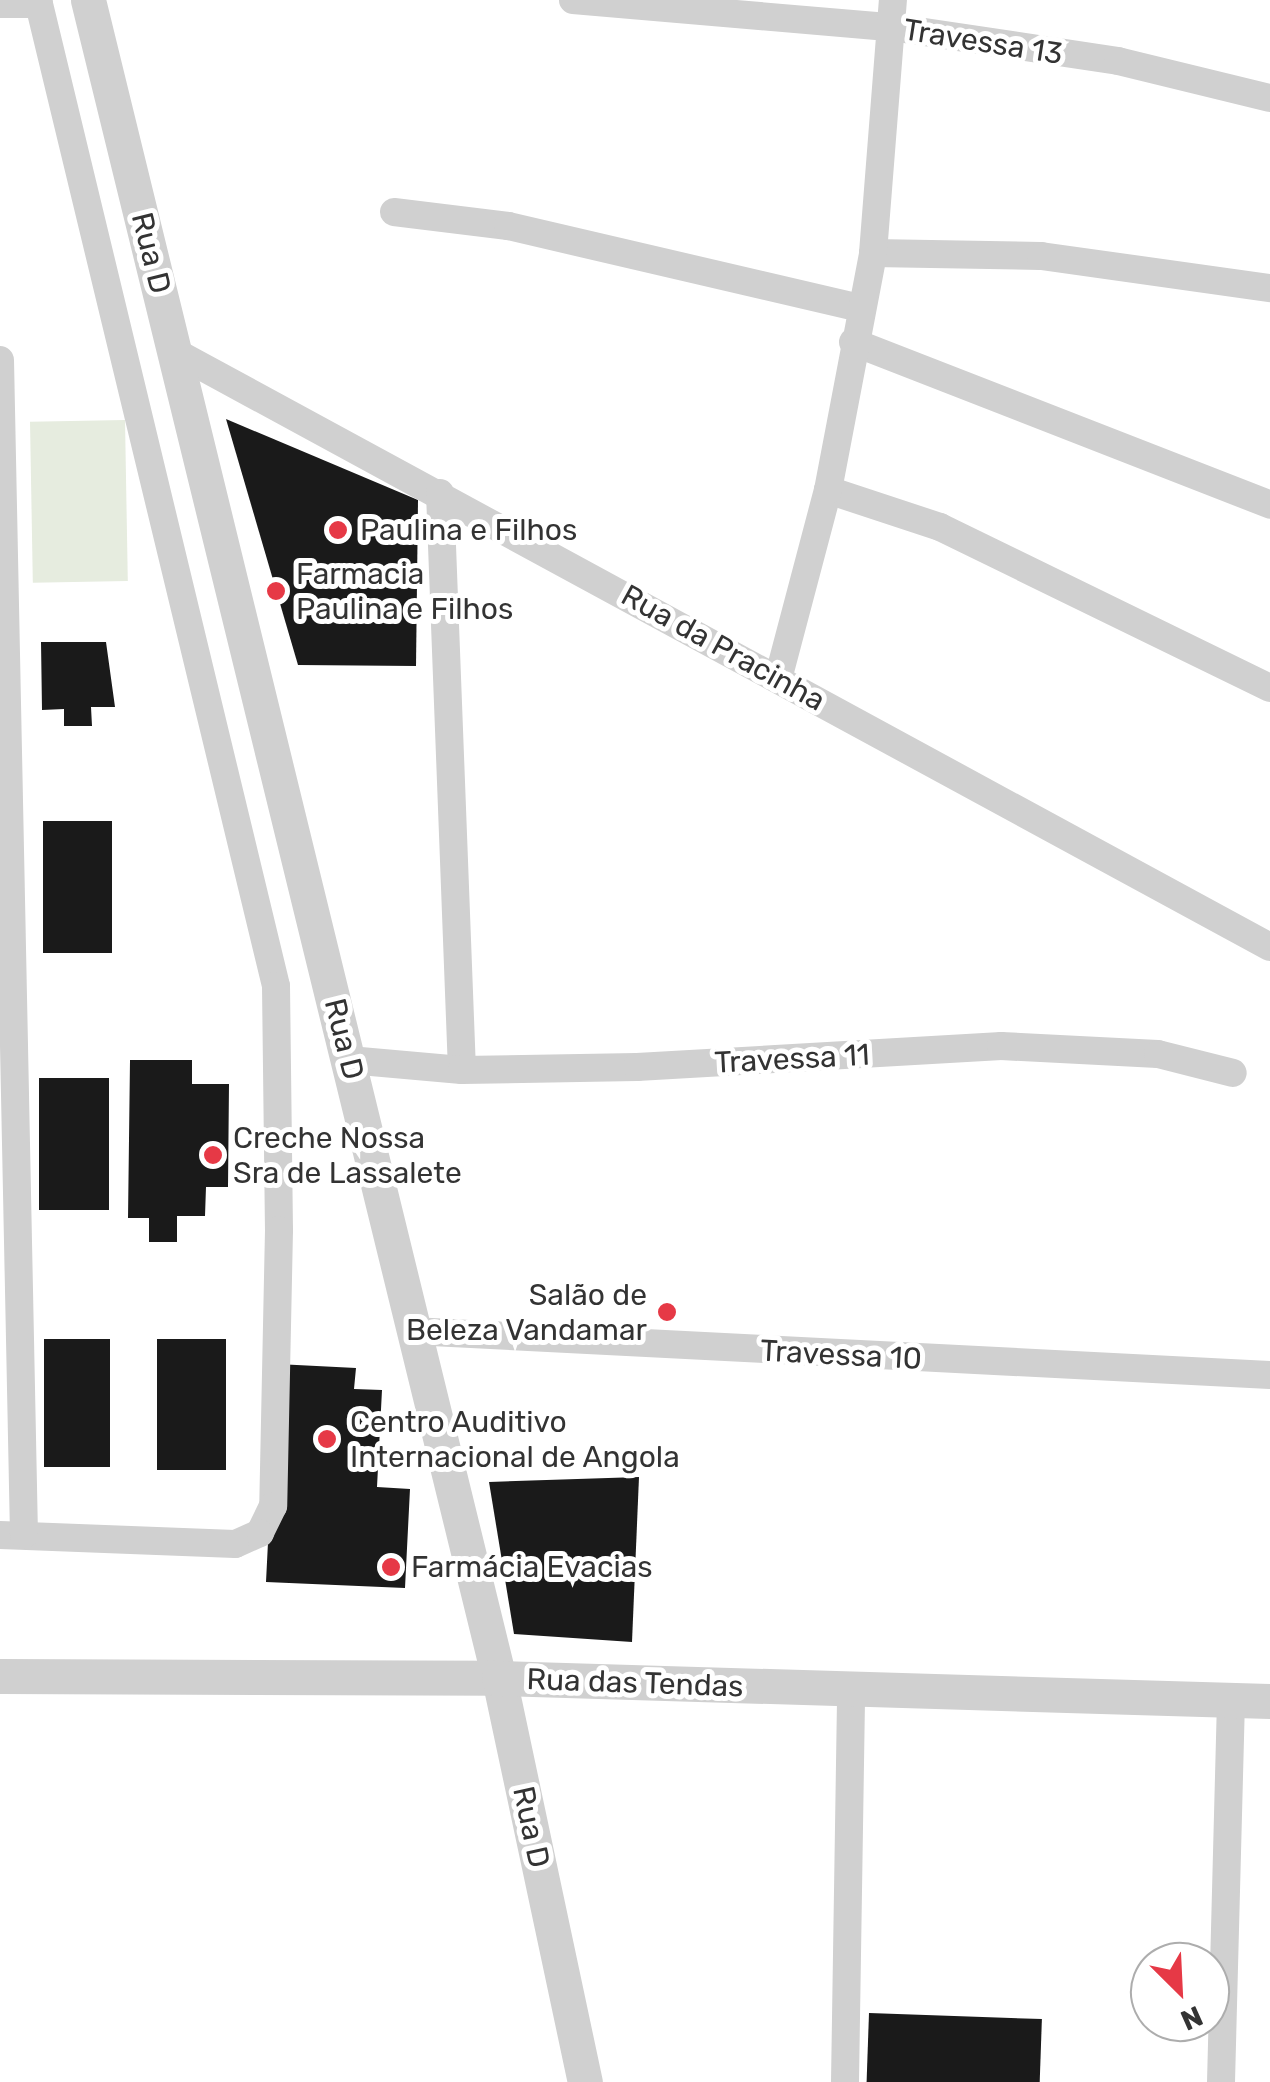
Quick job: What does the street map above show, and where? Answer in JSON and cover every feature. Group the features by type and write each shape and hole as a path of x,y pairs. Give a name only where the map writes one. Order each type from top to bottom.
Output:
{"street":[{"name":"Rua D","path":"88,0 499,1678 585,2082"},
{"name":"Travessa 13","path":"573,0 892,14 1118,61 1270,98"},
{"path":"0,4 40,4 276,986 274,1506 260,1533 235,1544 12,1535 0,360"},
{"path":"778,679 828,490 852,342 873,253 892,14"},
{"path":"394,212 508,226 861,308"},
{"path":"873,253 1041,256 1270,288"},
{"path":"852,342 1270,505"},
{"name":"Rua da Pracinha","path":"175,352 1270,947"},
{"path":"828,490 940,527 1270,688"},
{"path":"440,494 462,1070"},
{"name":"Travessa 11","path":"349,1060 462,1070 1001,1046 1158,1054 1233,1073"},
{"name":"Travessa 10","path":"412,1331 1270,1374"},
{"name":"Rua das Tendas","path":"0,1676 499,1678 851,1693 1270,1701"},
{"path":"845,2082 851,1693"},
{"path":"1221,2082 1231,1701"}],"shaded area":[{"path":"125,420 128,581 33,583 30,422"}],"building":[{"name":"Paulina e Filhos","path":"226,419 418,500 416,666 298,665"},
{"path":"41,642 106,642 115,707 91,707 92,726 64,726 64,709 42,710"},
{"path":"43,821 112,821 112,953 43,953"},
{"name":"Creche Nossa Sra de Lassalete","path":"130,1060 192,1060 192,1084 229,1084 228,1187 206,1187 205,1216 177,1216 177,1242 149,1242 149,1218 128,1218"},
{"path":"39,1078 109,1078 109,1210 39,1210"},
{"path":"44,1339 110,1339 110,1467 44,1467"},
{"path":"157,1339 226,1339 226,1470 157,1470"},
{"name":"Centro Auditivo Internacional de Angola","path":"277,1364 356,1368 354,1389 382,1390 377,1487 410,1489 405,1588 266,1582"},
{"path":"639,1477 632,1642 514,1634 489,1482"},
{"path":"869,2013 1042,2019 1040,2082 867,2082"}],"place":[{"name":"Paulina e Filhos","path":"338,530"},
{"name":"Farmacia Paulina e Filhos","path":"276,591"},
{"name":"Creche Nossa Sra de Lassalete","path":"213,1155"},
{"name":"Salão de Beleza Vandamar","path":"667,1312"},
{"name":"Centro Auditivo Internacional de Angola","path":"327,1439"},
{"name":"Farmácia Evacias","path":"391,1567"}]}
